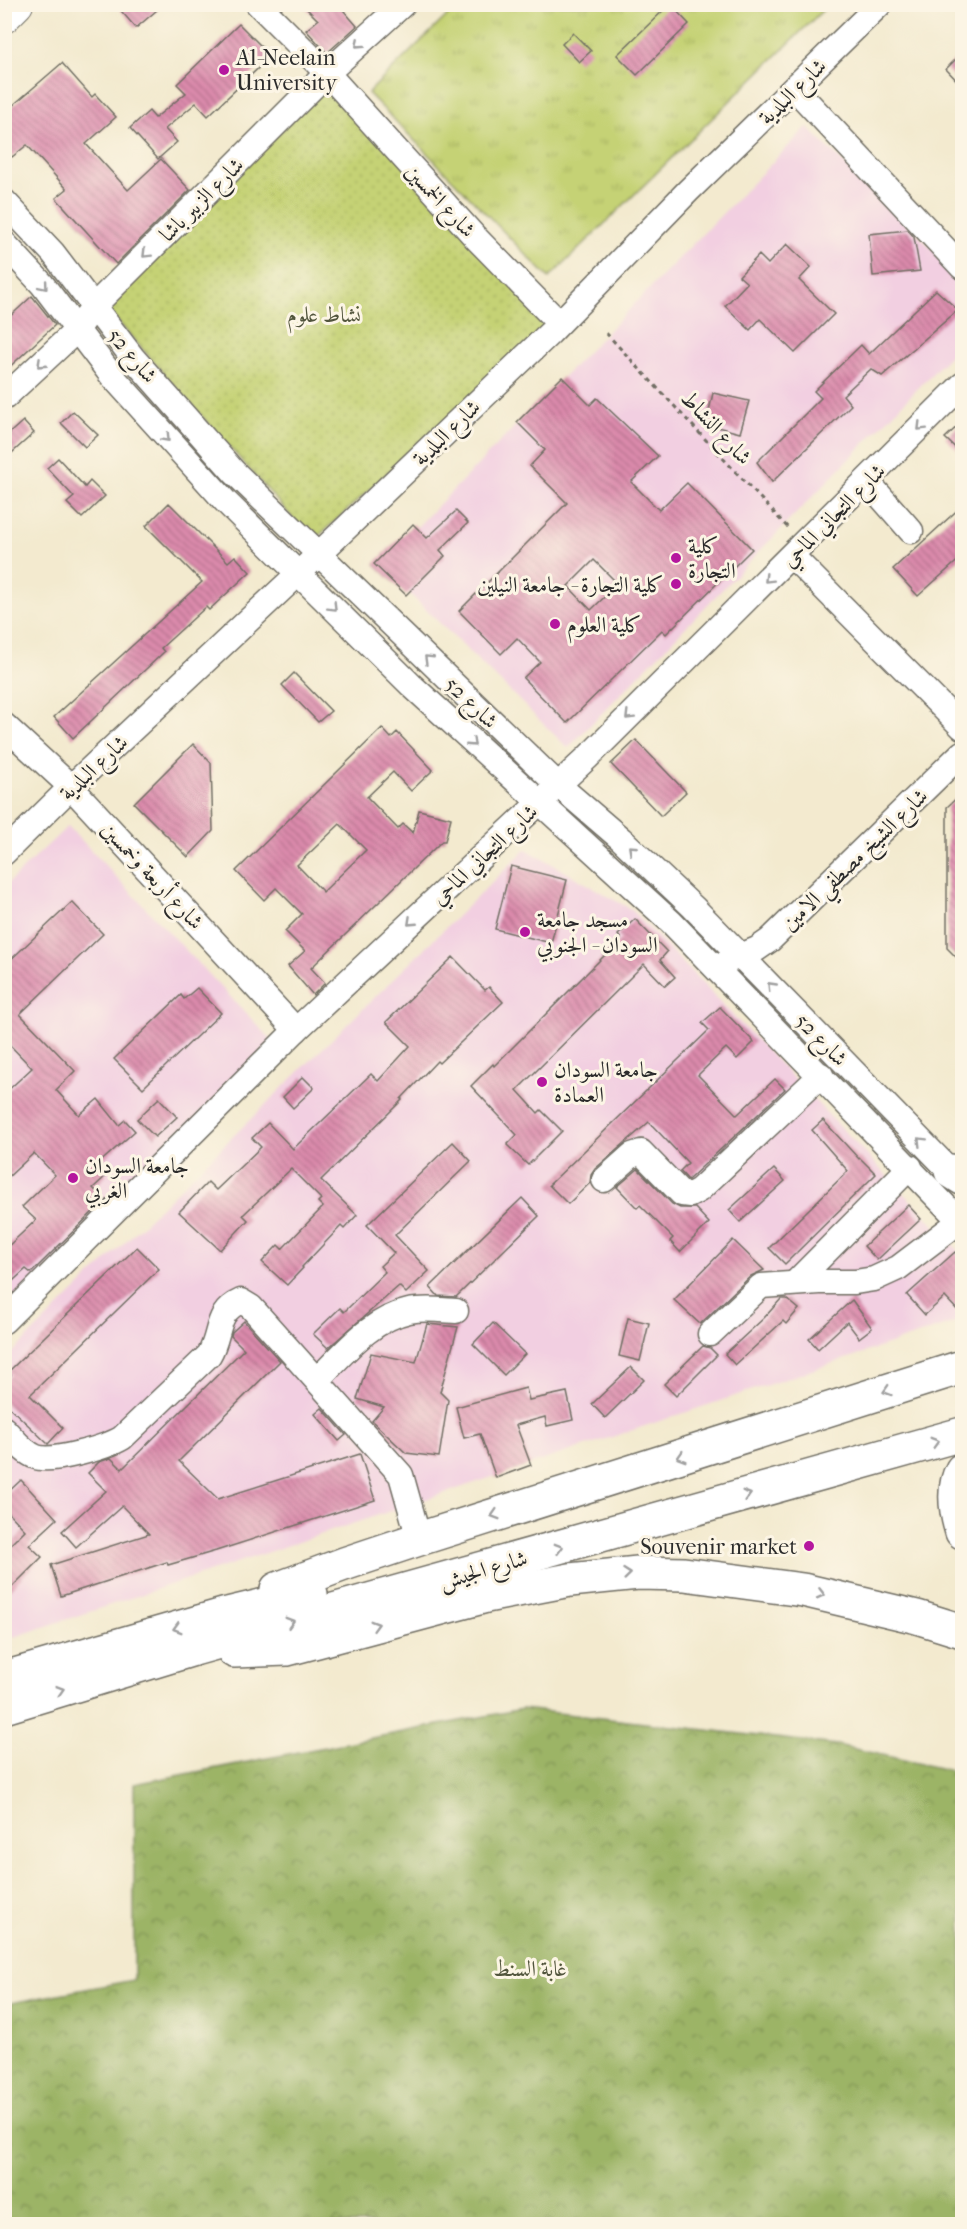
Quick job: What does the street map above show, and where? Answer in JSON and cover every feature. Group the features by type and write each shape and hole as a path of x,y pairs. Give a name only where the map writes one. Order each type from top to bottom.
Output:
{"highway":[{"path":"223,1615 282,1587 419,1539 963,1367"},
{"name":"شارع الجيش","path":"4,1677 223,1615 341,1587 963,1411"},
{"name":"شارع الجيش","path":"4,1707 194,1649 963,1434"},
{"path":"963,1470 960,1474 956,1498 958,1519 963,1532"},
{"path":"194,1649 242,1652 287,1649 486,1596 570,1580 638,1573 684,1574 803,1590 917,1617 963,1631"}],"main road":[{"path":"4,16 17,4"}],"street":[{"name":"شارع الخمسين","path":"258,4 327,73 475,237 559,323"},
{"name":"شارع الزبير باشا","path":"4,398 78,329 94,306 327,73 403,4"},
{"name":"شارع البلدية","path":"4,853 559,323 688,191 880,4"},
{"path":"795,89 963,267"},
{"name":"شارع 52","path":"4,201 53,253 133,358 234,472 557,784 621,839 741,956 959,1177"},
{"name":"شارع 52","path":"4,243 42,284 112,376 225,501 411,686 671,922 961,1222"},
{"name":"شارع التجاني الماحي","path":"4,1321 296,1030 587,758 963,385"},
{"path":"867,480 911,531"},
{"path":"798,550 963,727"},
{"name":"شارع أربعة وخمسين","path":"4,725 71,787 296,1030"},
{"name":"شارع الشيخ مصطفي الامين","path":"711,963 741,956 770,940 963,753"},
{"path":"604,1180 632,1155 640,1152 682,1194 690,1195 699,1190 821,1075"},
{"path":"795,1283 910,1167"},
{"path":"710,1334 760,1286 855,1282 873,1279 898,1268 961,1222"},
{"path":"4,1429 26,1451 38,1458 75,1454 110,1445 122,1438 209,1355 216,1344 219,1323 224,1314 231,1306 241,1301 251,1306 401,1475 419,1539"},
{"path":"318,1379 362,1335 391,1316 422,1310 456,1311"}],"path":[{"name":"شارع النشاط","path":"606,333 798,550"}],"shaded area":[{"path":"807,127 962,278 962,343 568,748 380,565"},
{"name":"جامعة السودان الغربي","path":"68,826 279,1048 5,1308 5,886"},
{"name":"جامعة السودان العمادة","path":"526,849 632,910 962,1254 962,1320 5,1640 5,1360"}],"green space":[{"path":"458,5 828,5 549,278 368,93"},
{"name":"نشاط علوم","path":"330,82 550,326 313,541 104,306"},
{"name":"غابة السنط","path":"522,1709 837,1745 962,1773 962,2224 5,2224 5,2004 134,1980 134,1784"}],"building":[{"path":"115,4 164,4 136,28"},
{"path":"302,4 338,4 357,26 327,53 306,30 318,20"},
{"path":"670,4 689,24 637,75 617,55"},
{"name":"Al-Neelain University","path":"239,24 271,56 208,116 196,103 165,129 177,142 158,159 130,128 149,111 155,118 186,93 177,84"},
{"path":"573,33 591,51 579,62 562,44"},
{"path":"963,52 963,87 946,69"},
{"path":"62,63 92,97 95,94 116,117 86,144 128,190 161,159 190,190 116,264 56,198 67,189 27,145 12,157 4,148 4,113"},
{"path":"908,230 914,237 920,271 873,276 869,234"},
{"path":"787,244 811,267 799,280 834,314 795,353 760,319 750,330 725,306 747,283 739,276 759,255 768,264"},
{"path":"936,290 958,310 882,376 871,369 843,395 851,405 772,482 757,462 821,398 814,391 861,345 869,354"},
{"path":"32,296 55,325 4,372 4,322"},
{"path":"562,377 590,405 597,398 658,456 631,482 659,510 687,483 752,549 666,634 662,630 567,723 523,678 540,662 517,638 501,654 459,611 567,503 530,466 545,450 517,422","holes":["594,560 618,584 591,610 568,586"]},
{"path":"713,393 749,401 740,433 706,424"},
{"path":"73,411 98,435 85,447 61,423"},
{"path":"23,421 34,433 4,460 4,438"},
{"path":"963,421 963,455 945,438"},
{"path":"58,458 85,487 90,481 105,496 82,518 67,503 74,497 47,468"},
{"path":"169,503 228,562 235,556 250,572 209,610 206,607 161,648 164,652 73,738 54,717 202,582 146,526"},
{"path":"963,505 963,556 918,596 893,569"},
{"path":"456,511 468,523 440,550 445,556 406,595 374,564 413,524 427,538"},
{"path":"294,673 331,711 318,722 282,685"},
{"path":"382,728 391,738 397,732 433,770 411,791 393,772 367,797 398,829 403,824 413,833 419,810 451,818 445,841 442,841 311,968 325,983 313,995 288,966 305,951 285,931 302,914 276,888 264,900 236,871","holes":["340,824 366,850 323,892 297,865"]},
{"path":"636,740 686,792 661,816 611,764"},
{"path":"193,744 211,763 213,831 188,857 134,803"},
{"path":"963,792 963,964 947,948 947,807"},
{"path":"511,866 567,880 551,943 495,929"},
{"path":"72,902 103,934 20,1014 75,1071 56,1090 79,1115 98,1099 119,1125 125,1120 135,1131 97,1165 107,1175 93,1188 105,1200 31,1273 26,1269 4,1289 4,1250 36,1220 22,1207 55,1175 34,1153 4,1181 4,1094 32,1068 4,1039 4,966"},
{"path":"635,919 667,952 660,960 675,977 665,986 644,964 517,1090 538,1113 541,1110 562,1131 528,1165 507,1145 517,1135 471,1086 493,1064 494,1066 621,939 618,935"},
{"path":"453,957 485,990 489,987 503,1002 439,1063 437,1061 402,1100 321,1180 357,1215 344,1229 341,1226 287,1285 262,1262 278,1245 282,1249 323,1207 318,1202 321,1199 291,1169 243,1215 248,1220 220,1250 179,1212 208,1182 216,1190 261,1147 252,1138 268,1123 293,1149 371,1074 378,1081 410,1046 386,1022"},
{"path":"197,988 221,1013 143,1088 114,1059 181,995 184,999"},
{"path":"720,1007 754,1042 737,1059 726,1048 698,1075 737,1115 775,1079 785,1089 688,1180 680,1171 688,1163 649,1122 595,1169 590,1183 568,1204 549,1185 709,1030 702,1023"},
{"path":"303,1077 314,1088 293,1108 283,1097"},
{"path":"159,1098 177,1117 155,1137 137,1119"},
{"path":"823,1120 876,1174 785,1264 769,1248 848,1171 812,1130"},
{"path":"453,1142 471,1161 395,1235 429,1271 406,1293 399,1286 328,1348 313,1334 340,1308 344,1312 385,1272 380,1266 394,1253 367,1225"},
{"path":"638,1169 672,1204 680,1208 695,1208 709,1223 680,1252 670,1241 673,1238 640,1205 637,1208 617,1187"},
{"path":"774,1169 785,1181 740,1222 729,1210"},
{"path":"522,1198 539,1216 456,1297 438,1296 430,1287"},
{"path":"908,1205 921,1219 877,1260 864,1246"},
{"path":"733,1240 764,1270 751,1276 700,1324 674,1300"},
{"path":"137,1247 159,1269 30,1395 63,1428 48,1444 4,1402 4,1382 11,1375 8,1372"},
{"path":"955,1252 963,1261 963,1316 945,1297 925,1315 907,1295"},
{"path":"781,1299 787,1299 799,1309 786,1324 783,1321 735,1365 725,1354"},
{"path":"852,1300 872,1328 859,1338 847,1322 818,1349 809,1339"},
{"path":"628,1318 649,1323 640,1361 619,1356"},
{"path":"244,1321 280,1361 179,1461 218,1499 360,1454 375,1500 216,1551 168,1565 167,1562 61,1596 51,1565 149,1534 122,1506 76,1547 62,1531 106,1491 88,1473 99,1462 111,1458 122,1469 244,1349 231,1336 232,1332"},
{"path":"493,1323 525,1354 504,1375 473,1344"},
{"path":"427,1324 458,1327 440,1392 448,1400 439,1457 406,1453 372,1421 384,1407 357,1399 371,1353 416,1362"},
{"path":"703,1346 710,1348 717,1355 676,1396 664,1384"},
{"path":"631,1367 644,1380 605,1418 592,1404"},
{"path":"526,1388 529,1400 567,1392 573,1420 547,1426 545,1417 516,1425 531,1465 496,1478 480,1434 464,1438 456,1407"},
{"path":"322,1408 346,1435 339,1441 315,1414"},
{"path":"21,1480 57,1519 29,1545 42,1557 4,1595 4,1551 25,1530 4,1508 4,1496"}],"place":[{"name":"Al-Neelain University","path":"224,70"},
{"name":"كلية التجارة","path":"676,558"},
{"name":"كلية التجارة - جامعة النيلين","path":"676,584"},
{"name":"كلية العلوم","path":"555,624"},
{"name":"مسجد جامعة السودان - الجنوبي","path":"525,932"},
{"name":"جامعة السودان العمادة","path":"542,1082"},
{"name":"جامعة السودان الغربي","path":"73,1178"},
{"name":"Souvenir market","path":"809,1546"}]}
